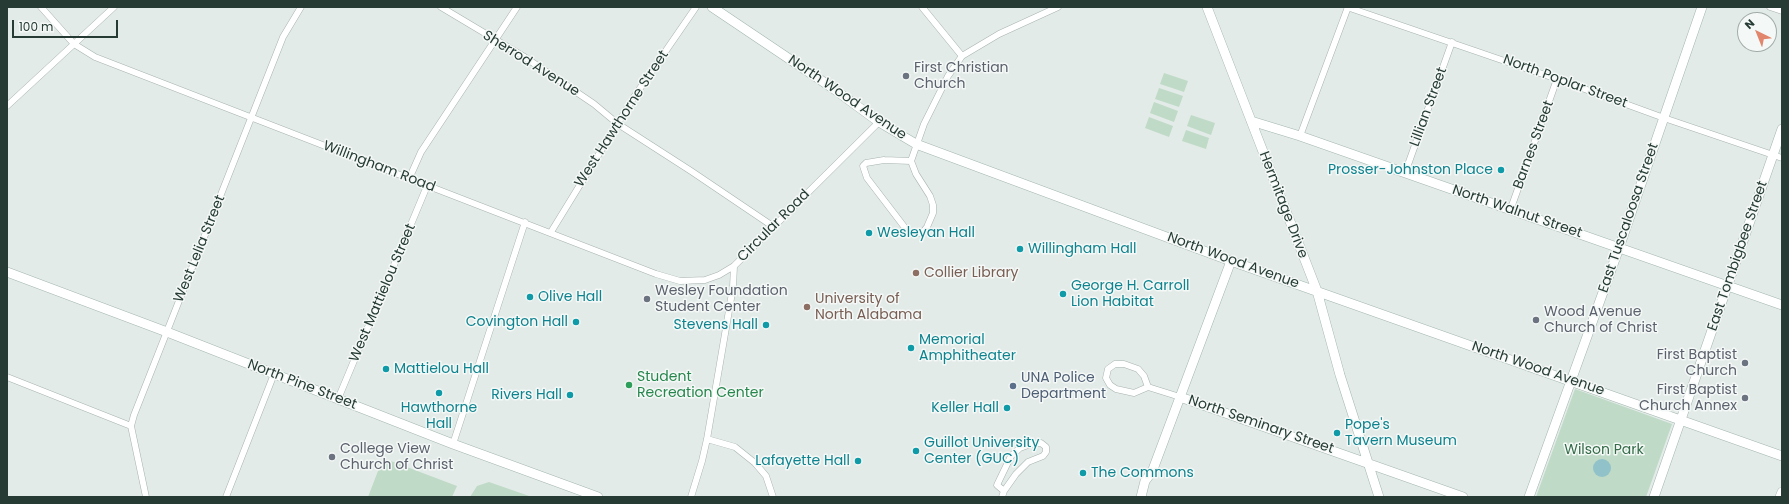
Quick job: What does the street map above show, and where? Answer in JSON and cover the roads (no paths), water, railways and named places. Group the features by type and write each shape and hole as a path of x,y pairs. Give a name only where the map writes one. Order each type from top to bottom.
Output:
{"street":[{"name":"Willingham Road","path":"41,7 74,44 95,57 166,83 251,118 408,179 525,222 656,274 680,281 705,280 720,275 734,266"},
{"path":"7,106 114,7"},
{"name":"West Lelia Street","path":"131,426 283,37 301,7"},
{"name":"Sherrod Avenue","path":"441,7 523,56 578,93 618,124 774,227"},
{"path":"408,179 421,152 517,7"},
{"name":"West Hawthorne Street","path":"550,232 618,124 696,7"},
{"name":"North Wood Avenue","path":"712,7 834,89 879,122 916,144 1231,261 1571,380 1782,456"},
{"path":"922,7 962,56"},
{"path":"911,161 872,161 863,166 867,178 872,186 909,233 914,234 923,232 927,227 933,205 930,196 916,174 911,161 916,144 948,76 962,56 1000,34 1058,7"},
{"name":"Hermitage Drive","path":"1207,7 1317,291 1340,375 1379,497"},
{"path":"1300,136 1348,7"},
{"name":"North Poplar Street","path":"1348,7 1452,42 1664,118 1778,156"},
{"name":"East Tuscaloosa Street","path":"1529,497 1619,248 1702,7"},
{"path":"1770,7 1782,11"},
{"name":"Lillian Street","path":"1405,173 1452,42"},
{"name":"Barnes Street","path":"1510,211 1557,79"},
{"name":"North Walnut Street","path":"1251,121 1300,136 1510,211 1782,305"},
{"name":"Circular Road","path":"691,497 707,439 733,287 734,266 879,122"},
{"name":"East Tombigbee Street","path":"1654,497 1727,286 1778,156 1782,129"},
{"name":"West Mattielou Street","path":"338,399 427,186"},
{"path":"453,444 525,222"},
{"path":"1148,497 1152,472 1231,261"},
{"name":"North Pine Street","path":"7,272 167,332 453,444 598,497"},
{"path":"1114,364 1124,364 1138,370 1144,376 1148,387 1134,393 1116,388 1110,384 1106,378 1108,370 1114,364"},
{"path":"226,497 274,374"},
{"path":"7,377 131,426 146,497"},
{"name":"North Seminary Street","path":"1148,387 1464,497"},
{"path":"707,439 735,447 755,463 766,476 774,497"},
{"path":"1031,444 1041,444 1046,447 1046,452 1043,456 1028,462 1016,474 1003,494 997,485 1011,456 1020,448 1031,444"},
{"path":"1141,497 1146,481 1152,472"},
{"path":"1780,497 1782,492"}],"water":[{"path":"1598,459 1606,459 1611,464 1609,475 1606,477 1598,477 1593,472 1593,464"}],"place":[{"name":"First Christian Church","path":"906,76"},
{"name":"Prosser-Johnston Place","path":"1501,170"},
{"name":"Wesleyan Hall","path":"869,233"},
{"name":"Willingham Hall","path":"1020,249"},
{"name":"Collier Library","path":"916,273"},
{"name":"George H. Carroll Lion Habitat","path":"1063,294"},
{"name":"Olive Hall","path":"530,297"},
{"name":"Wesley Foundation Student Center","path":"647,299"},
{"name":"University of North Alabama","path":"807,307"},
{"name":"Wood Avenue Church of Christ","path":"1536,320"},
{"name":"Covington Hall","path":"576,322"},
{"name":"Stevens Hall","path":"766,325"},
{"name":"Memorial Amphitheater","path":"911,348"},
{"name":"First Baptist Church","path":"1745,363"},
{"name":"Mattielou Hall","path":"386,369"},
{"name":"Student Recreation Center","path":"629,385"},
{"name":"UNA Police Department","path":"1013,386"},
{"name":"Hawthorne Hall","path":"439,393"},
{"name":"Rivers Hall","path":"570,395"},
{"name":"First Baptist Church Annex","path":"1745,398"},
{"name":"Keller Hall","path":"1007,408"},
{"name":"Pope's Tavern Museum","path":"1337,433"},
{"name":"Guillot University Center (GUC)","path":"916,451"},
{"name":"College View Church of Christ","path":"332,457"},
{"name":"Lafayette Hall","path":"858,461"},
{"name":"The Commons","path":"1083,473"}],"park label":[{"name":"Wilson Park","path":"1604,450"}]}
